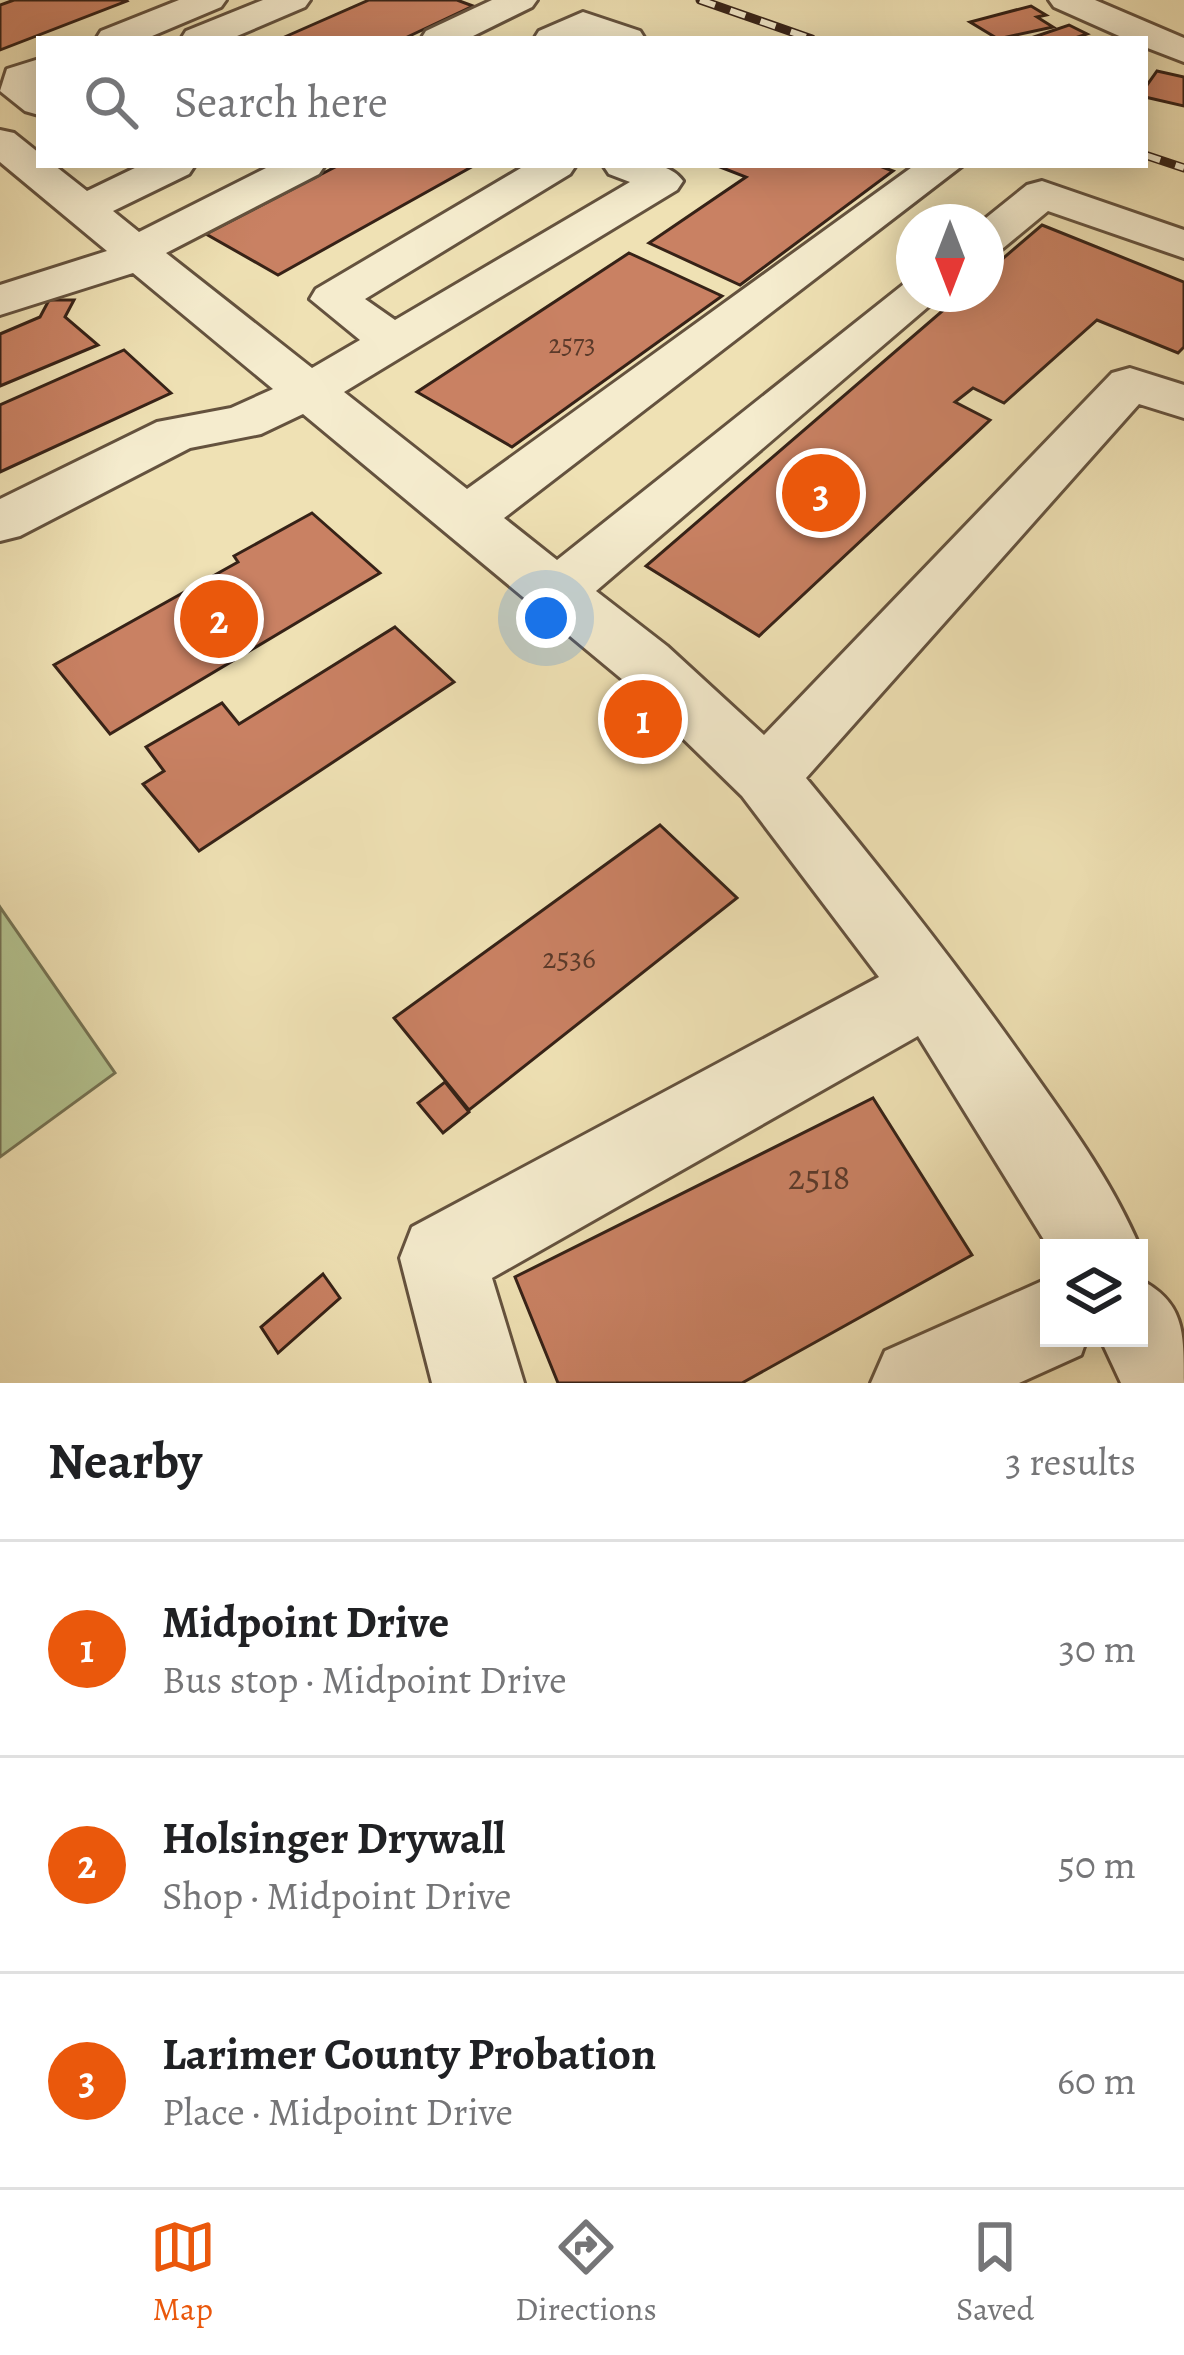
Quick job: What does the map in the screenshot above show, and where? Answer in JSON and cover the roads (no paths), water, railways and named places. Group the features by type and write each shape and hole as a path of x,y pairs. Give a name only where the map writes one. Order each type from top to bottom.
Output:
{"street":[{"path":"121,36 209,0"},
{"path":"206,36 293,0"},
{"path":"445,36 520,0"},
{"path":"1066,0 1148,36"},
{"path":"558,36 583,23 619,36"},
{"path":"1148,36 1184,52"},
{"path":"36,71 20,77 20,92 36,102"},
{"path":"0,122 36,105"},
{"path":"0,142 645,663 766,777 930,989 1032,1140 1091,1239"},
{"path":"83,208 168,168"},
{"path":"0,301 137,253 298,168"},
{"path":"394,341 333,299 550,168"},
{"path":"0,522 176,434 243,422 308,392 662,181 631,168"},
{"path":"465,519 938,168"},
{"path":"1004,225 1042,194 1184,245"},
{"path":"556,592 898,312"},
{"path":"766,777 1130,384 1184,401"},
{"path":"478,1383 443,1258 930,989"},
{"path":"916,1383 1040,1327"}],"railway":[{"path":"700,0 803,36"},
{"path":"1148,156 1184,168"}],"place":[{"name":"Larimer County Probation","path":"821,493"},
{"name":"Holsinger Drywall","path":"219,619"},
{"name":"Midpoint Drive","path":"643,719"}]}
